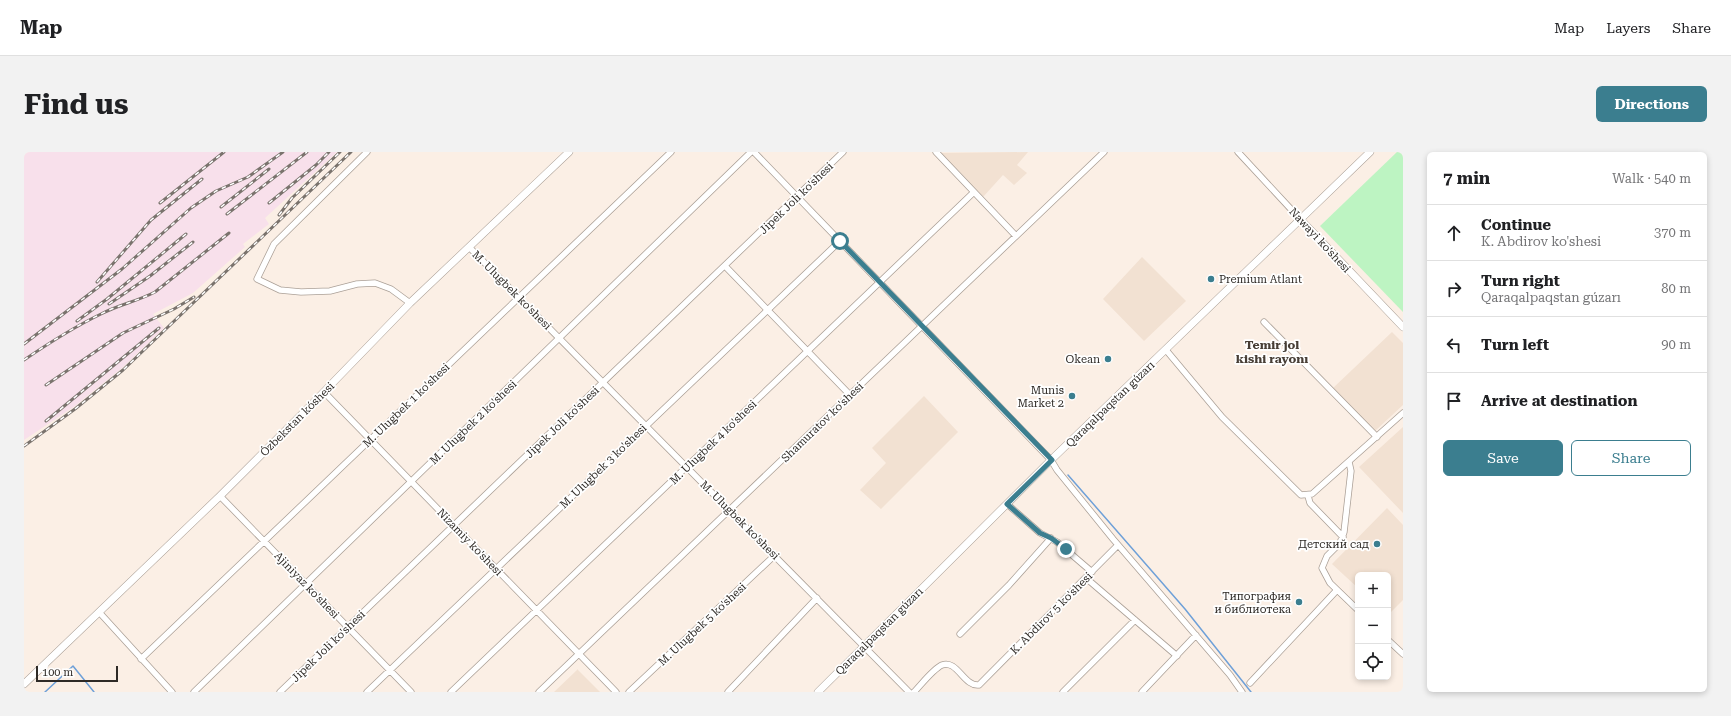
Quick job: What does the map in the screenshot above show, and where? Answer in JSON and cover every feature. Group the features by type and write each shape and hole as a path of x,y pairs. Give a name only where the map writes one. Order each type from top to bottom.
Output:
{"street":[{"path":"367,152 274,244 257,279 280,290 301,292 330,291 357,284 375,283 391,289 410,303"},
{"name":"Ózbekstan kóshesi","path":"24,684 220,496 410,303 569,152"},
{"name":"M. Ulugbek 1 ko'shesi","path":"141,659 671,152"},
{"path":"753,152 923,325 1052,460 1057,470 1118,545 1230,674 1242,692"},
{"name":"M. Ulugbek 2 ko'shesi","path":"194,692 753,152"},
{"name":"Jipek Joli ko'shesi","path":"280,692 843,152"},
{"path":"936,152 1016,236"},
{"name":"Shamuratov ko'shesi","path":"539,692 1104,152"},
{"name":"Nawayi ko'shesi","path":"1238,152 1300,220 1403,328"},
{"name":"Qaraqalpaqstan gúzarı","path":"818,692 1007,504 1370,152"},
{"name":"M. Ulugbek 4 ko'shesi","path":"451,692 974,192"},
{"name":"M. Ulugbek 3 ko'shesi","path":"367,692 840,241"},
{"name":"M. Ulugbek ko'shesi","path":"469,247 909,692"},
{"path":"725,266 850,395"},
{"path":"1264,322 1377,437"},
{"path":"1166,350 1222,417 1301,495 1308,496 1312,494 1403,413"},
{"name":"Nizamiy ko'shesi","path":"324,392 616,692"},
{"path":"1349,462 1351,472 1343,537 1340,544 1327,556 1322,568 1330,583 1356,608"},
{"name":"Ajiniyaz ko'shesi","path":"220,496 411,692"},
{"path":"1308,496 1310,503 1343,537"},
{"path":"1007,504 1040,533 1051,538 1092,572"},
{"path":"960,634 1009,585 1051,538"},
{"name":"K. Abdirov 5 ko'shesi","path":"914,692 942,665 952,666 972,684 979,685 1118,545"},
{"name":"M. Ulugbek 5 ko'shesi","path":"629,692 775,555"},
{"path":"1086,578 1177,656"},
{"path":"1250,683 1337,590"},
{"path":"728,692 817,598"},
{"path":"99,612 172,692"},
{"path":"1063,692 1135,620"},
{"path":"1142,692 1196,635"},
{"path":"1391,643 1403,654"}],"shaded area":[{"path":"24,152 337,152 265,218 269,224 243,244 245,247 193,293 153,314 164,328 122,368 75,406 24,440"},
{"path":"1028,152 1017,165 1027,173 1014,185 1003,175 983,197 939,153"},
{"path":"1142,257 1186,301 1144,341 1103,299"},
{"path":"1392,332 1403,343 1403,405 1375,431 1333,388"},
{"path":"924,396 958,432 881,509 860,490 886,463 872,448"},
{"path":"1403,427 1403,513 1359,467"},
{"name":"Детский сад","path":"1387,508 1403,525 1403,600 1391,612 1391,572 1355,572 1355,585 1332,564"},
{"path":"577,670 600,692 554,692"}],"green space":[{"path":"1397,152 1403,152 1403,312 1320,226"}],"waterway":[{"path":"1068,475 1185,609 1251,692"},
{"path":"45,692 73,666 94,692"}],"railway":[{"path":"160,203 224,152"},
{"path":"24,344 122,269 191,208 216,191 248,177 283,152"},
{"path":"227,214 307,152"},
{"path":"269,203 316,165 329,152"},
{"path":"279,215 292,198 340,152"},
{"path":"24,446 75,409 123,370 351,152"},
{"path":"221,207 269,169"},
{"path":"97,282 151,220 202,179"},
{"path":"24,360 91,319 155,292 229,233"},
{"path":"77,321 107,299 186,234"},
{"path":"109,304 150,276 193,242"},
{"path":"46,385 123,333 174,309 194,297"},
{"path":"46,421 159,328"}],"place":[{"name":"Premium Atlant","path":"1211,279"},
{"name":"Okean","path":"1108,359"},
{"name":"Munis Market 2","path":"1072,396"},
{"name":"Детский сад","path":"1377,544"},
{"name":"Типография и библиотека","path":"1299,602"}],"district":[{"name":"Temir jol kishi rayonı","path":"1272,352"}],"route":[{"path":"840,241 923,325 1052,460 1007,504 1040,533 1051,538 1066,549"}]}
